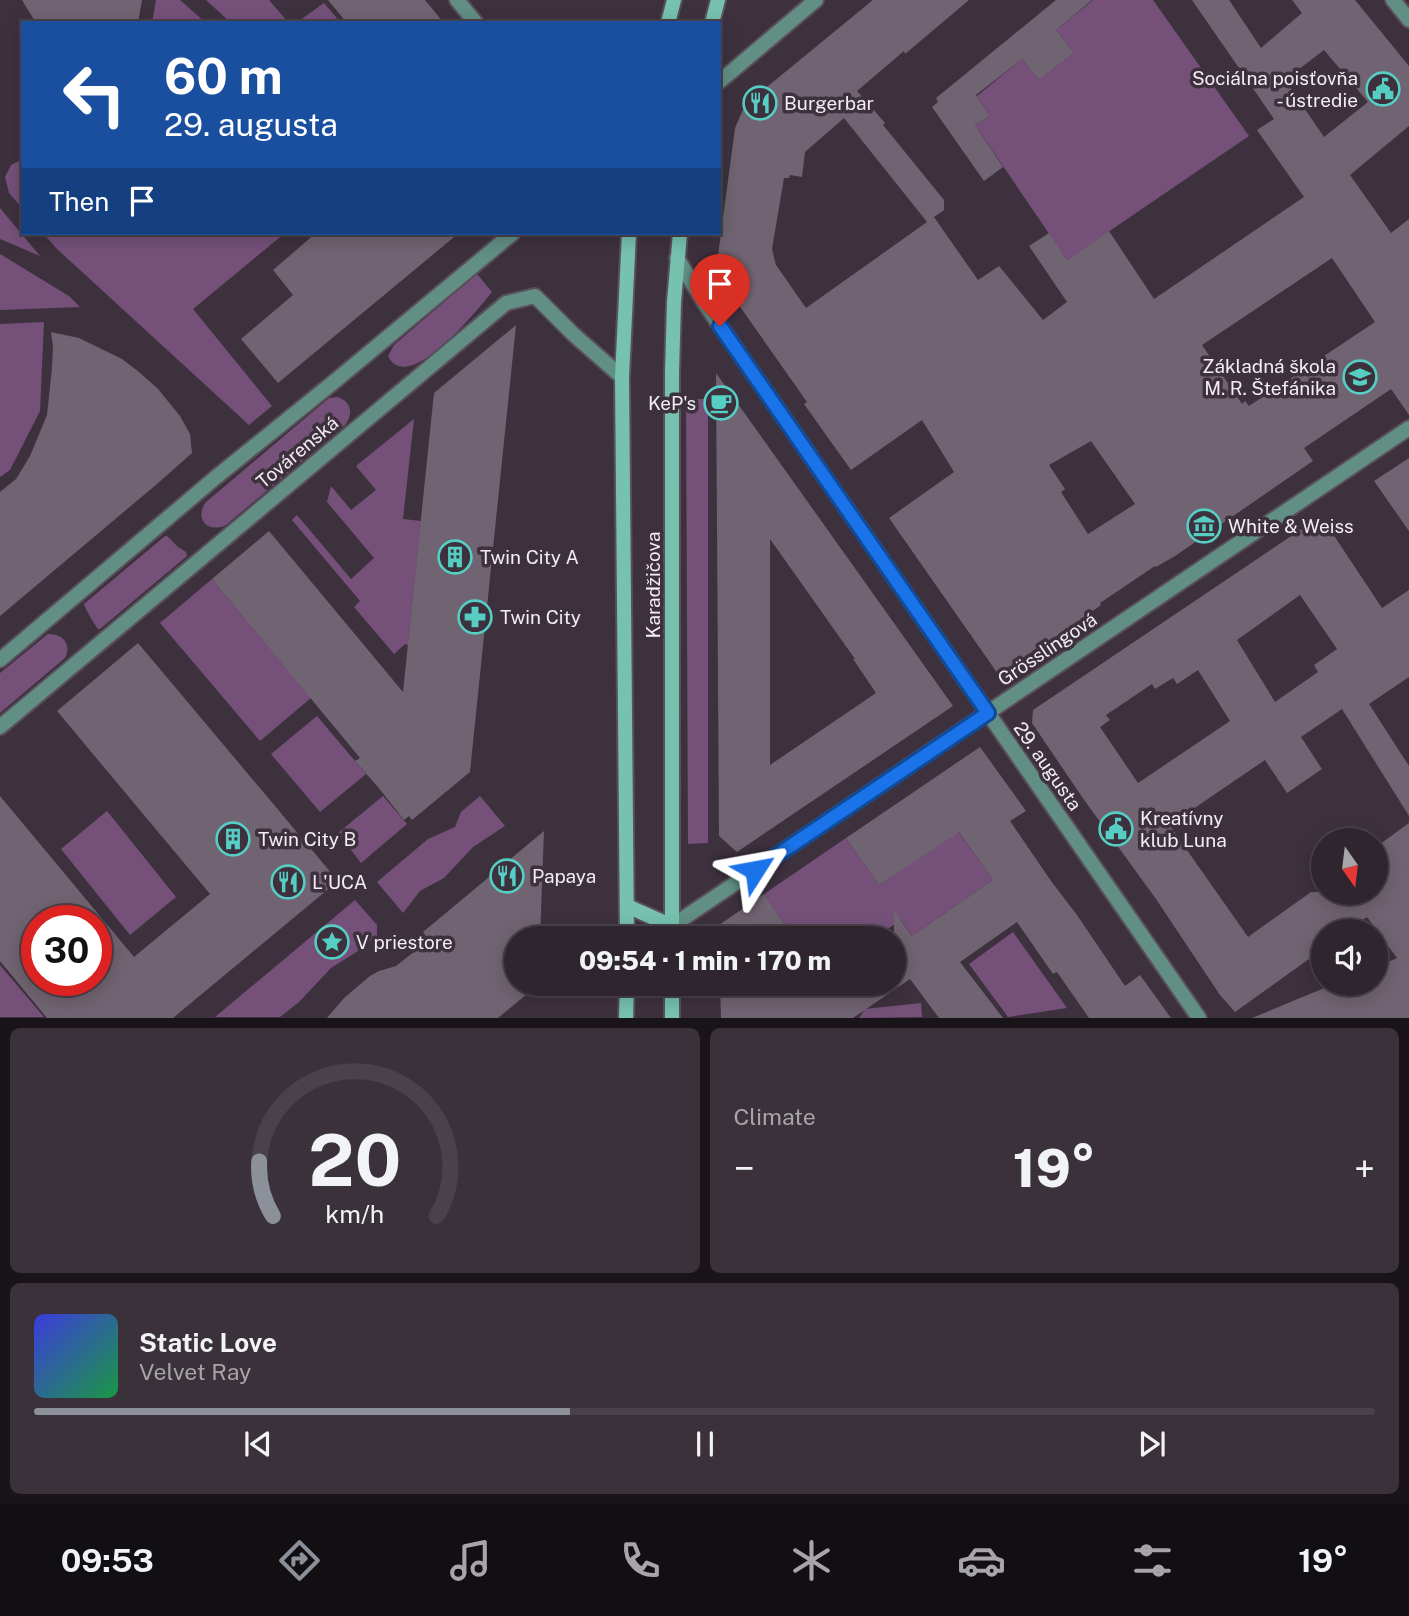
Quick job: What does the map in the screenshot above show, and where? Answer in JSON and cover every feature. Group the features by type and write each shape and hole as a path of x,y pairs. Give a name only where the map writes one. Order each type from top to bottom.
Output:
{"main road":[{"path":"669,21 674,0"},
{"path":"713,21 718,0"},
{"name":"Karadžičova","path":"627,926 622,377 629,235"},
{"name":"Karadžičova","path":"672,926 672,373 680,235"},
{"path":"627,906 662,926"},
{"path":"626,1017 627,996"},
{"path":"672,996 673,1017"}],"street":[{"path":"457,0 474,21"},
{"path":"721,80 816,0"},
{"path":"1393,0 1409,20"},
{"name":"Továrenská","path":"0,660 215,478 511,235"},
{"name":"29. augusta","path":"677,258 712,315 1199,1017"},
{"name":"Továrenská","path":"0,727 506,303 535,296 622,377"},
{"name":"Grösslingová","path":"681,926 988,713 1409,428"}],"shaded area":[{"path":"156,0 180,0 204,21 152,21"},
{"path":"206,0 269,0 287,21 229,21"},
{"path":"1093,0 1153,0 1249,136 1067,260 975,125 990,116 977,96 1022,59 1039,80 1074,53 1056,30"},
{"path":"324,3 339,21 299,21"},
{"path":"21,160 21,207 9,193 5,177 11,165"},
{"path":"0,208 40,256 0,239"},
{"path":"45,235 283,235 193,309 272,406 249,425"},
{"path":"0,254 69,296 80,307 0,310"},
{"path":"477,274 492,292 473,315 426,358 411,366 398,366 388,356 394,345"},
{"path":"44,322 40,411 10,470 0,477 0,324"},
{"path":"338,397 350,408 350,416 345,425 226,525 213,527 204,523 201,514 206,502 329,398"},
{"path":"686,399 708,399 708,843 688,844"},
{"path":"414,419 403,519 421,521 408,645 405,644 394,654 354,607 360,601 292,520 297,515 351,579 374,558 327,502 331,486 351,510 376,490 356,466"},
{"path":"165,536 186,552 187,556 98,629 84,604"},
{"path":"212,579 311,698 260,741 160,623"},
{"path":"48,634 65,641 65,658 0,713 0,673"},
{"path":"317,716 366,774 320,812 271,754"},
{"path":"383,796 407,824 361,863 338,833"},
{"path":"480,796 505,826 473,847 444,878 420,891 403,913 377,882 428,839 455,827 461,812"},
{"path":"107,811 176,897 130,935 112,913 112,905 106,905 61,849"},
{"path":"958,831 993,880 912,936 901,920 892,926 786,926 764,894 846,838 879,885"},
{"path":"355,900 377,925 377,936 331,968 299,1002 280,1017 215,1017"},
{"path":"1013,932 1067,1008 1008,1017 969,964"},
{"path":"0,965 21,990 21,996 26,996 44,1017 0,1017"},
{"path":"921,1003 922,1017 859,1018 865,1009"}],"building":[{"path":"22,0 142,0 138,21 35,21"},
{"path":"328,0 425,0 442,21 345,21"},
{"path":"873,0 969,0 857,91 944,200 944,210 934,217 978,280 999,266 1043,320 1067,302 1029,246 1049,233 1067,260 1109,231 1154,299 1304,197 1257,130 1274,119 1192,0 1229,0 1261,48 1302,13 1292,0 1355,0 1409,66 1409,126 1350,175 1391,233 1409,219 1409,415 1391,389 1304,448 1313,461 998,674 889,518 954,472 922,420 851,470 804,404 807,402 718,271 735,128 745,105","holes":["1324,50 1368,102 1324,137 1285,80","844,118 927,222 806,308 776,265 772,249 784,178 789,178 790,175 802,177 805,152","1332,258 1375,322 1249,406 1245,401 1242,404 1202,345","1091,441 1135,504 1088,534 1061,492 1065,489 1049,465"]},
{"path":"1056,0 1092,0 1056,30 1074,53 1039,80 1022,59 976,95 990,116 975,125 1003,167 984,181 932,107 938,102 936,98"},
{"path":"314,235 457,235 278,383 241,339 293,295 273,270"},
{"name":"Twin City A","path":"516,325 470,772 412,820 409,816 404,820 355,761 360,758 212,579 269,531 403,692 434,393"},
{"path":"51,332 79,338 122,359 139,372 158,389 180,416 190,434 192,453 0,616 0,492 16,479 30,456 47,415 52,368"},
{"path":"716,373 953,706 737,852 719,836","holes":["770,539 876,693 770,765"]},
{"path":"1409,458 1409,531 1374,481"},
{"path":"1321,516 1382,608 1409,590 1409,677 1369,704 1409,766 1409,816 1342,709 1301,737 1322,769 1287,793 1265,760 1177,820 1168,823 1248,937 1311,892 1311,905 1388,905 1388,838 1409,823 1409,1018 1252,1018 1311,994 1311,996 1388,996 1388,962 1397,958 1388,946 1388,919 1367,917 1311,919 1311,958 1235,1012 1220,995 1032,723 1033,710","holes":["1300,595 1337,649 1314,665 1318,672 1275,702 1237,640","1198,670 1230,721 1138,783 1100,727 1110,720 1106,715 1152,684 1155,689 1173,678 1177,684"]},
{"name":"Twin City B","path":"138,643 338,881 173,1018 47,1018 29,996 112,996 112,931 134,957 210,894 57,711"},
{"path":"980,747 1026,811 1010,821 1125,986 1140,975 1171,1018 1089,1018 1057,972 1053,974 1017,922 960,962 1003,1018 939,1018 910,979 906,982 906,928 912,936 993,880 959,832 879,885 846,838"},
{"name":"Twin City B","path":"0,796 91,905 21,905 21,986 0,961"},
{"path":"544,831 540,926 504,926 504,996 525,996 498,1018 327,1018 344,998 370,976 396,966 429,940 423,932"},
{"path":"764,894 786,926 718,926"},
{"path":"894,911 905,926 894,926"},
{"path":"720,996 885,996 853,1018 721,1018"}],"place":[{"name":"Sociálna poisťovňa - ústredie","path":"1383,89"},
{"name":"Burgerbar","path":"760,103"},
{"name":"Základná škola M. R. Štefánika","path":"1360,377"},
{"name":"KeP's","path":"721,403"},
{"name":"White & Weiss","path":"1204,526"},
{"name":"Twin City A","path":"455,557"},
{"name":"Twin City","path":"475,617"},
{"name":"Kreatívny klub Luna","path":"1116,829"},
{"name":"Twin City B","path":"233,839"},
{"name":"Papaya","path":"507,876"},
{"name":"L'UCA","path":"288,882"},
{"name":"V priestore","path":"332,942"}],"route":[{"path":"720,326 988,713 755,870"}]}
